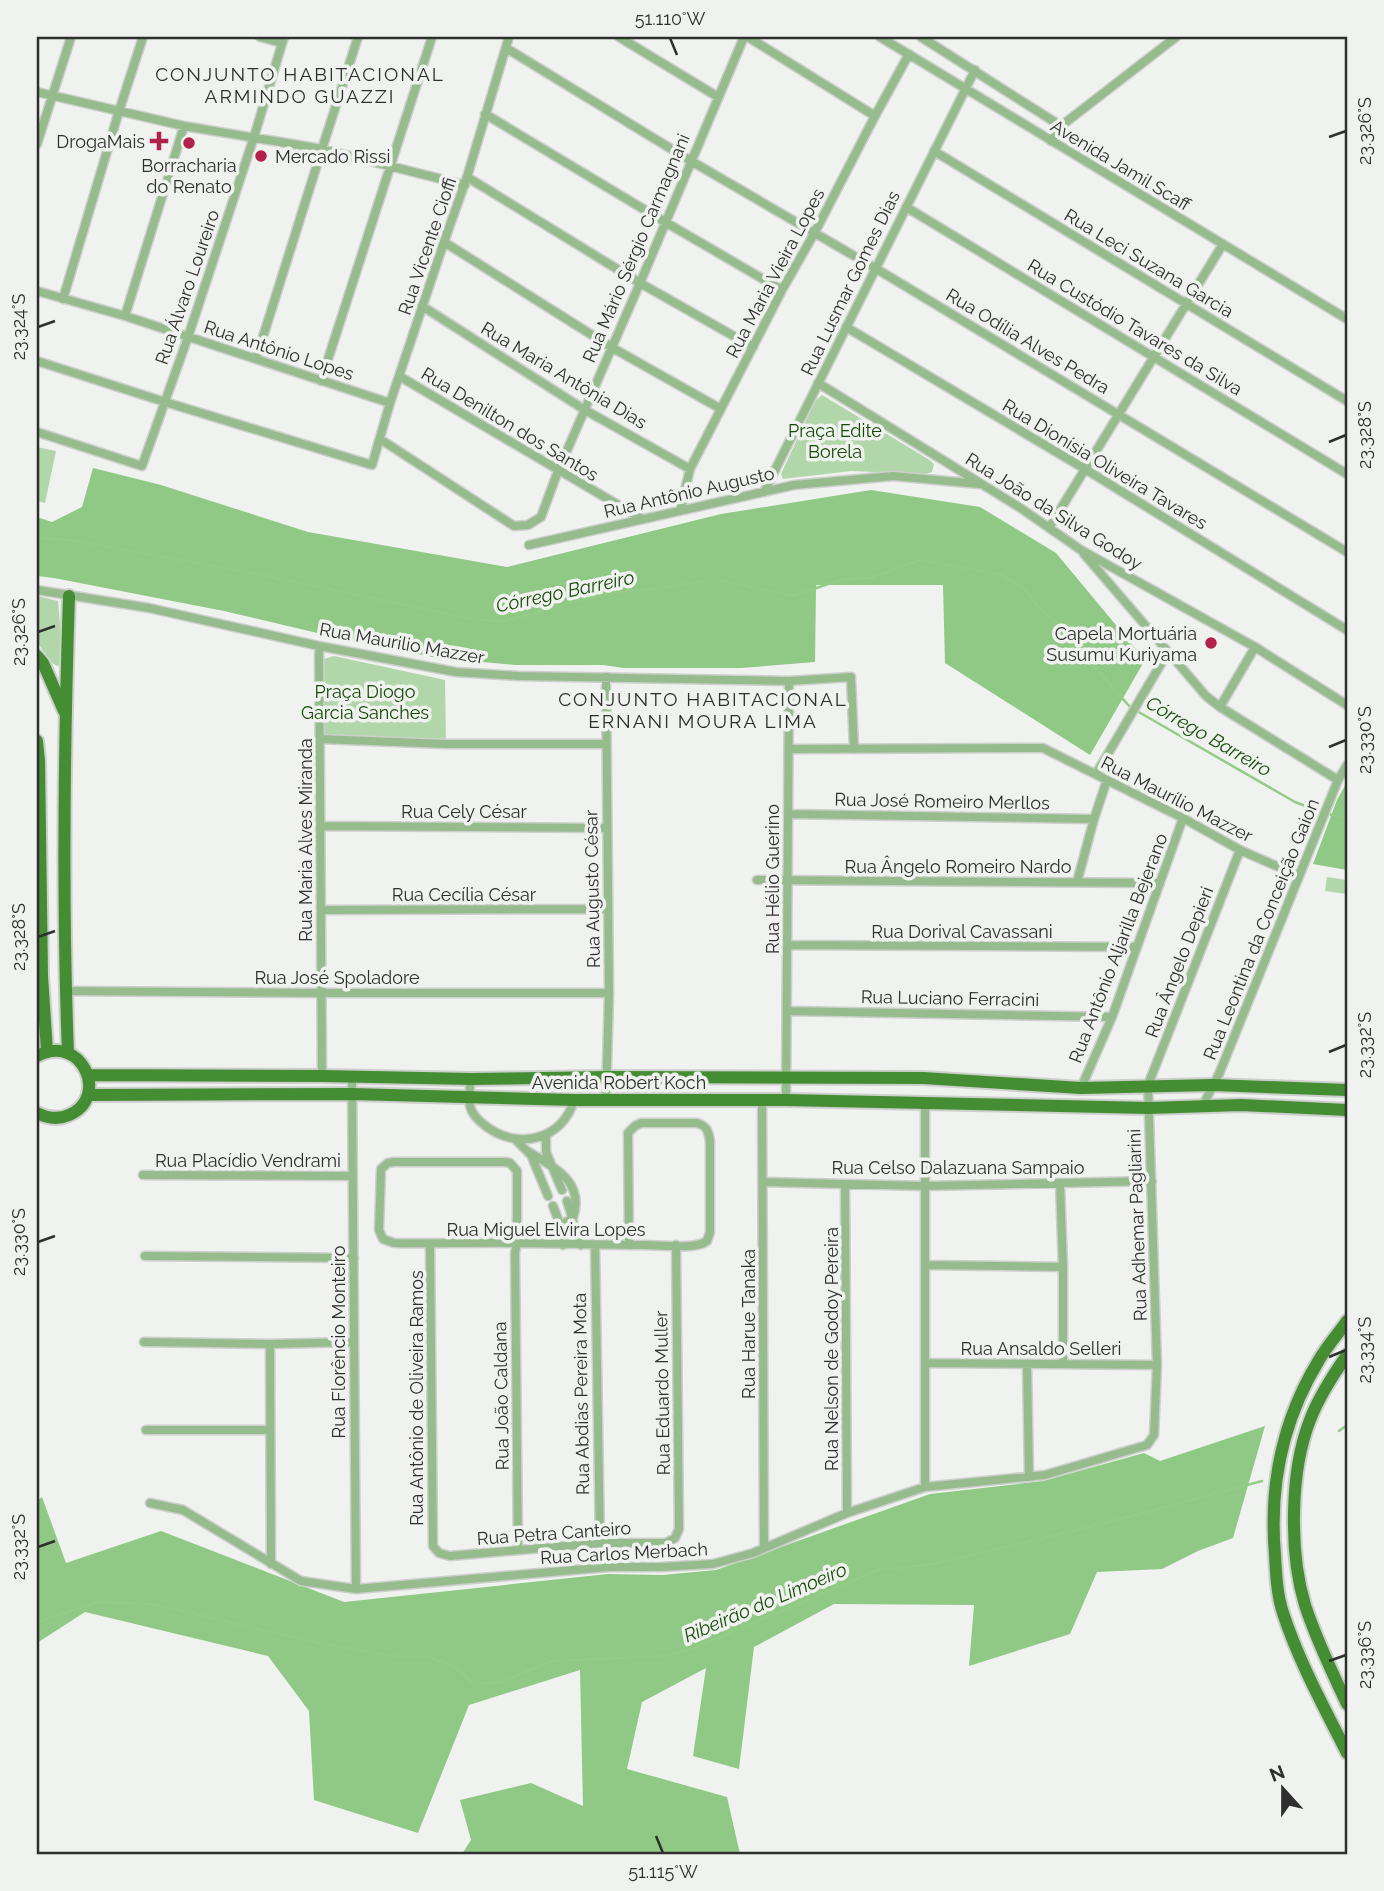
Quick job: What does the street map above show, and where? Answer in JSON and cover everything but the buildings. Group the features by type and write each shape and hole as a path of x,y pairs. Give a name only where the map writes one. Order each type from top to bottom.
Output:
{"main road":[{"path":"68,1053 65,715 69,596"},
{"path":"37,656 43,663 65,715"},
{"path":"37,741 42,1053 58,1050 68,1053 77,1058 88,1075 88,1095 75,1112 55,1119 37,1113"},
{"path":"42,924 47,914 59,914 66,940"},
{"name":"Avenida Robert Koch","path":"88,1075 471,1079 923,1078 1081,1088 1213,1085 1347,1090"},
{"name":"Avenida Robert Koch","path":"88,1095 352,1094 574,1100 786,1100 1149,1108 1241,1105 1347,1110"},
{"path":"1347,1321 1320,1357 1290,1422 1276,1480 1273,1518 1282,1610 1298,1654 1347,1754"},
{"path":"1347,1355 1332,1377 1310,1420 1294,1491 1293,1521 1304,1602 1347,1704"}],"street":[{"path":"37,144 71,37"},
{"path":"63,299 143,37"},
{"path":"260,37 283,40"},
{"path":"256,359 358,37"},
{"path":"321,381 432,37"},
{"name":"Rua Vicente Cioffi","path":"165,402 372,465 422,306 466,181 509,37"},
{"path":"619,37 718,97"},
{"path":"746,37 875,116"},
{"name":"Rua Mário Sérgio Carmagnani","path":"380,439 514,526 528,525 541,517 558,471 746,37"},
{"name":"Avenida Jamil Scaff","path":"880,37 1347,319"},
{"name":"Avenida Jamil Scaff","path":"921,37 1061,125"},
{"path":"1051,141 1061,125 1176,37"},
{"name":"Rua Álvaro Loureiro","path":"37,432 142,466 188,337 283,40"},
{"name":"Rua Odília Alves Pedra","path":"506,48 1347,552"},
{"name":"Rua Maria Vieira Lopes","path":"680,511 690,469 782,290 909,54"},
{"name":"Rua Lusmar Gomes Dias","path":"764,492 975,70"},
{"path":"37,92 184,126 321,149 466,181 753,347"},
{"path":"485,114 782,290"},
{"path":"125,316 184,126"},
{"name":"Rua Leci Suzana Garcia","path":"934,150 1347,401"},
{"name":"Rua Custódio Tavares da Silva","path":"906,207 1347,474"},
{"path":"444,242 611,348 721,409"},
{"path":"1049,528 1223,244"},
{"name":"Rua Antônio Lopes","path":"37,291 125,316 390,403"},
{"name":"Rua Maria Antônia Dias","path":"422,306 585,410 690,469"},
{"name":"Rua Dionísia Oliveira Tavares","path":"846,327 1085,469 1347,630"},
{"path":"37,360 165,402"},
{"name":"Rua Denilton dos Santos","path":"399,376 642,519"},
{"name":"Rua João da Silva Godoy","path":"818,383 1019,507 1081,550 1255,647 1347,705"},
{"name":"Rua Antônio Augusto","path":"529,545 794,485 893,476 982,484"},
{"path":"1081,550 1206,696 1338,780"},
{"name":"Rua Maurilio Mazzer","path":"37,590 149,608 319,646 456,672 517,676 789,681 851,677 854,749"},
{"name":"Rua Maria Alves Miranda","path":"319,646 322,1076"},
{"path":"1220,707 1255,647"},
{"path":"1096,774 1168,652"},
{"name":"Rua Augusto César","path":"606,677 609,993 606,1100"},
{"name":"Rua Hélio Guerino","path":"786,1100 789,681"},
{"path":"320,739 446,744 606,744"},
{"name":"Rua Maurílio Mazzer","path":"854,749 1043,748 1183,818 1240,850 1299,876"},
{"path":"789,749 854,749"},
{"name":"Rua Leontina da Conceição Gaion","path":"1203,1105 1338,780 1347,765"},
{"path":"1077,882 1107,780"},
{"name":"Rua José Romeiro Merllos","path":"788,814 1094,819"},
{"name":"Rua Antônio Aljarilla Bejerano","path":"1081,1088 1112,1017 1183,818"},
{"name":"Rua Cely César","path":"320,826 607,828"},
{"name":"Rua Ângelo Depieri","path":"1148,1085 1240,850"},
{"name":"Rua Ângelo Romeiro Nardo","path":"757,880 1160,883"},
{"name":"Rua Cecília César","path":"321,910 608,909"},
{"name":"Rua Dorival Cavassani","path":"788,945 1137,947"},
{"name":"Rua José Spoladore","path":"66,991 609,993"},
{"name":"Rua Luciano Ferracini","path":"787,1011 1112,1017"},
{"name":"Rua Florêncio Monteiro","path":"352,1077 356,1590"},
{"path":"471,1079 470,1106 482,1124 494,1132 516,1140 569,1181 577,1202 573,1218 561,1225"},
{"name":"Rua Adhemar Pagliarini","path":"1148,1085 1157,1365"},
{"path":"516,1140 546,1135 569,1113 574,1100"},
{"name":"Rua Harue Tanaka","path":"762,1100 764,1548"},
{"path":"925,1103 925,1488"},
{"name":"Rua Miguel Elvira Lopes","path":"383,1238 394,1243 430,1244 517,1243 562,1245 581,1245 595,1245 629,1245 698,1245 707,1241 710,1232 710,1142 704,1126 697,1123 641,1123 631,1129 628,1137 629,1245"},
{"path":"546,1135 545,1148 562,1190"},
{"path":"529,1152 548,1196"},
{"name":"Rua João Caldana","path":"383,1238 379,1230 379,1174 384,1165 394,1162 505,1162 515,1167 518,1175 515,1253 518,1550"},
{"name":"Rua Placídio Vendrami","path":"143,1175 352,1176"},
{"name":"Rua Celso Dalazuana Sampaio","path":"763,1182 925,1186 1152,1181"},
{"name":"Rua Nelson de Godoy Pereira","path":"845,1184 847,1513"},
{"path":"1060,1184 1063,1364"},
{"path":"567,1201 581,1245"},
{"path":"553,1206 564,1235 562,1245"},
{"name":"Rua Antônio de Oliveira Ramos","path":"430,1244 433,1542 436,1550"},
{"name":"Rua Abdias Pereira Mota","path":"595,1245 600,1543"},
{"name":"Rua Eduardo Muller","path":"675,1538 679,1530 676,1245"},
{"path":"145,1256 354,1258"},
{"path":"926,1265 1063,1267"},
{"path":"144,1342 354,1342"},
{"path":"270,1344 271,1564"},
{"name":"Rua Ansaldo Selleri","path":"926,1363 1157,1365"},
{"path":"1027,1364 1028,1477"},
{"name":"Rua Carlos Merbach","path":"149,1503 183,1510 301,1581 356,1590 609,1567 707,1565 734,1559 847,1513 925,1488 1055,1472 1141,1448 1151,1442 1154,1435 1157,1365"},
{"path":"146,1430 270,1430"},
{"name":"Rua Petra Canteiro","path":"436,1550 442,1555 450,1556 600,1543 666,1542 675,1538"}],"green space":[{"name":"Praça Edite Borela","path":"822,395 928,459 934,464 932,472 851,471 783,479 781,474 815,401"},
{"path":"37,447 56,451 45,503 37,501"},
{"path":"93,468 161,485 308,532 507,567 721,514 871,490 980,507 1056,553 1145,660 1090,755 945,663 943,585 816,585 815,662 741,668 624,668 603,665 516,665 437,658 224,611 37,576 37,517 52,522 82,507"},
{"path":"37,596 58,601 63,659 57,666 37,642"},
{"name":"Praça Diogo Garcia Sanches","path":"334,656 445,680 446,744 325,736 324,659"},
{"path":"1347,782 1347,870 1313,864 1337,800"},
{"path":"1327,877 1347,880 1347,894 1325,891"},
{"path":"1265,1426 1233,1538 1162,1569 1097,1572 1070,1634 969,1666 974,1605 834,1604 754,1647 739,1769 693,1756 706,1668 642,1702 627,1769 727,1797 740,1854 462,1854 471,1840 460,1800 531,1783 583,1806 580,1670 469,1705 418,1833 314,1800 309,1711 268,1656 85,1612 37,1643 37,1501 42,1497 66,1563 161,1531 344,1602 608,1574 663,1575 716,1570 930,1494 1043,1481 1144,1453 1160,1461"}],"waterway":[{"name":"Córrego Barreiro","path":"37,538 71,540 257,574 477,620 504,621 608,593 663,588 714,579 793,596 843,579 870,578 920,560 999,574 1023,587 1039,608 1082,643 1095,667 1130,707 1295,802 1347,819"},
{"name":"Ribeirão do Limoeiro","path":"1339,1431 1347,1425"},
{"name":"Ribeirão do Limoeiro","path":"37,1622 98,1602 152,1604 318,1643 401,1657 428,1657 454,1666 474,1684 501,1682 552,1661 664,1656 692,1649 878,1570 934,1564 1098,1525 1262,1481"}],"place":[{"name":"DrogaMais","path":"159,141"},
{"name":"Borracharia do Renato","path":"189,143"},
{"name":"Mercado Rissi","path":"261,156"},
{"name":"Capela Mortuária Susumu Kuriyama","path":"1211,643"}],"district":[{"name":"CONJUNTO HABITACIONAL ARMINDO GUAZZI","path":"300,85"},
{"name":"CONJUNTO HABITACIONAL ERNANI MOURA LIMA","path":"703,710"}]}
